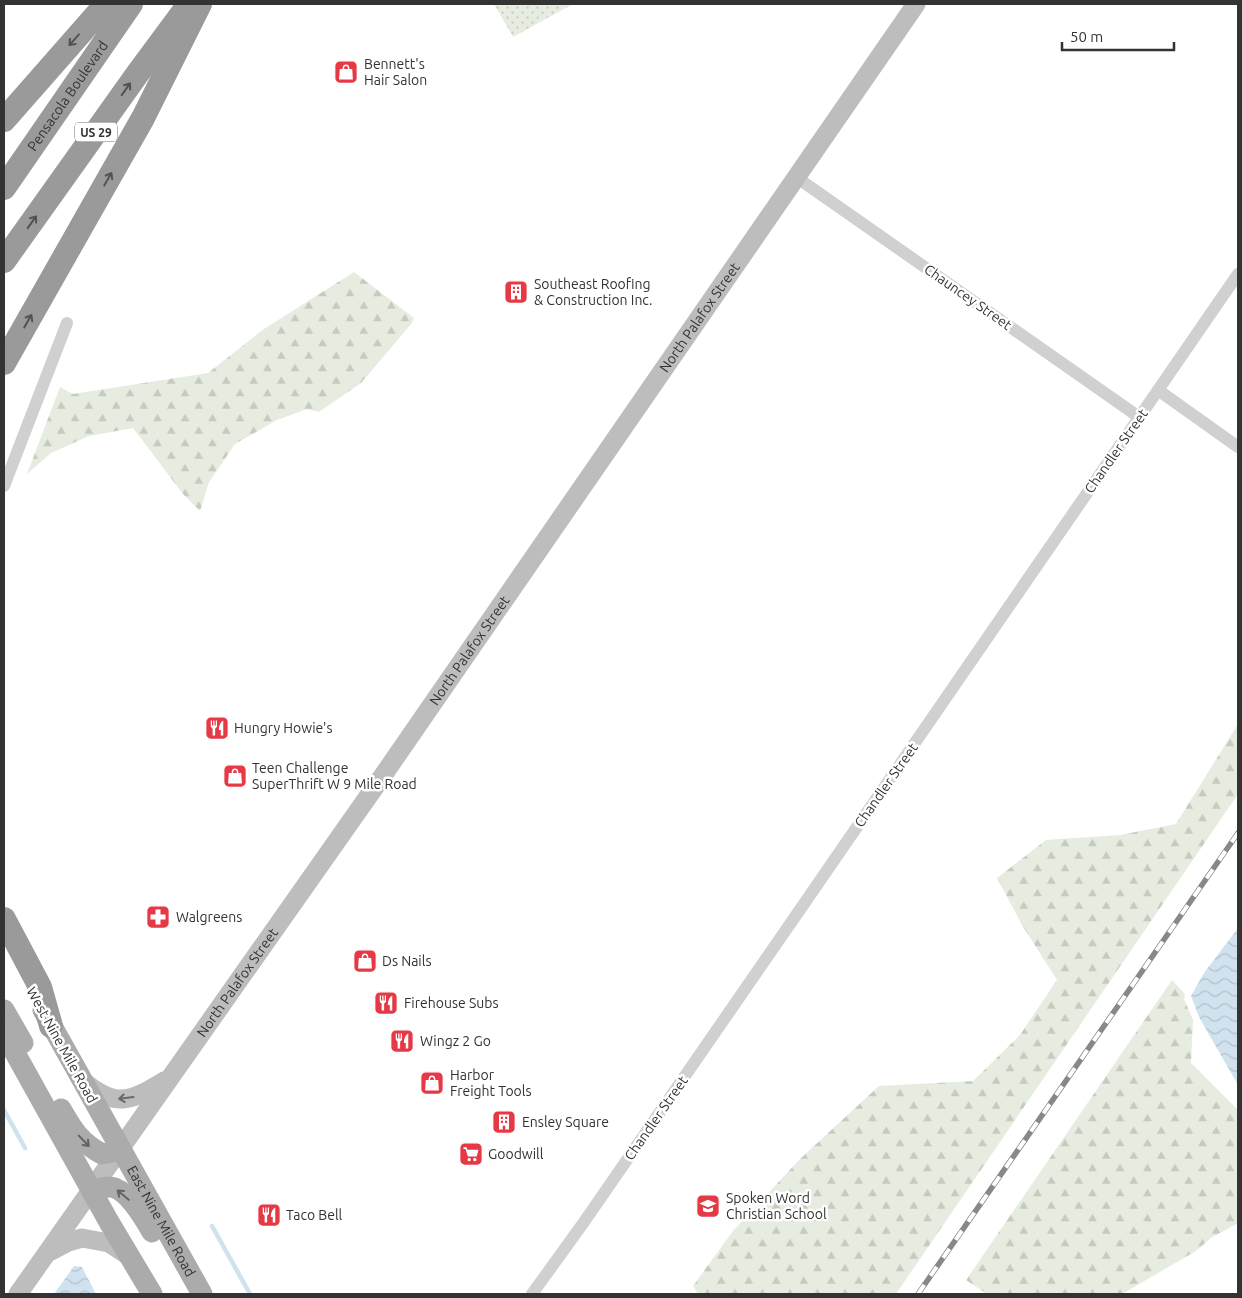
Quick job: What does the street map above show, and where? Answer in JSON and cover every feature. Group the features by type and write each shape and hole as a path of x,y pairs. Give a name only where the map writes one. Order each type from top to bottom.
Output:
{"highway":[{"path":"4,120 106,4"},
{"name":"Pensacola Boulevard","path":"4,188 131,4"},
{"name":"US 29","path":"4,261 138,72 190,4"},
{"path":"4,363 144,118 200,4"},
{"path":"4,919 40,987 51,1026"}],"main road":[{"name":"North Palafox Street","path":"18,1294 92,1192 170,1077 384,774 916,4"},
{"name":"West Nine Mile Road","path":"4,940 121,1150"},
{"path":"4,1010 87,1146 102,1154 121,1150"},
{"path":"4,1033 92,1192 129,1256 153,1292"},
{"path":"82,1081 96,1092 108,1098 120,1099 140,1096 170,1077"},
{"name":"East Nine Mile Road","path":"121,1150 202,1294"},
{"path":"92,1192 104,1187 116,1188 133,1203 146,1221 187,1294"},
{"path":"48,1252 68,1242 82,1238 109,1243 129,1256"}],"street":[{"name":"Chauncey Street","path":"796,177 1139,417"},
{"name":"Chandler Street","path":"532,1294 797,915 1238,274"},
{"path":"4,486 67,323"},
{"path":"1158,390 1238,447"}],"green space":[{"path":"494,4 573,4 513,37"},
{"path":"354,272 414,318 412,323 361,383 319,412 307,409 277,420 235,444 209,482 200,511 183,494 133,428 89,436 51,453 27,474 60,387 73,394 208,373 264,329"},
{"path":"1238,724 1238,794 896,1294 698,1294 693,1286 733,1231 800,1159 879,1086 973,1081 1020,1035 1057,980 1022,925 997,878 1046,840 1120,835 1176,824"},
{"path":"1172,980 1185,994 1184,999 1193,1020 1191,1063 1238,1110 1238,1223 1211,1238 1196,1251 1122,1294 987,1294 966,1280"}],"water":[{"path":"1238,928 1238,1085 1199,1017 1191,996 1204,973"},
{"path":"74,1266 82,1267 96,1294 54,1294"}],"waterway":[{"path":"4,1110 25,1148"},
{"path":"212,1226 250,1294"}],"railway":[{"path":"918,1294 1238,833"}],"place":[{"name":"Bennett's Hair Salon","path":"346,72"},
{"name":"Southeast Roofing & Construction Inc.","path":"516,292"},
{"name":"Hungry Howie's","path":"217,728"},
{"name":"Teen Challenge SuperThrift W 9 Mile Road","path":"235,776"},
{"name":"Walgreens","path":"158,917"},
{"name":"Ds Nails","path":"365,961"},
{"name":"Firehouse Subs","path":"386,1003"},
{"name":"Wingz 2 Go","path":"402,1041"},
{"name":"Harbor Freight Tools","path":"432,1083"},
{"name":"Ensley Square","path":"504,1122"},
{"name":"Goodwill","path":"471,1154"},
{"name":"Spoken Word Christian School","path":"708,1206"},
{"name":"Taco Bell","path":"269,1215"}]}
